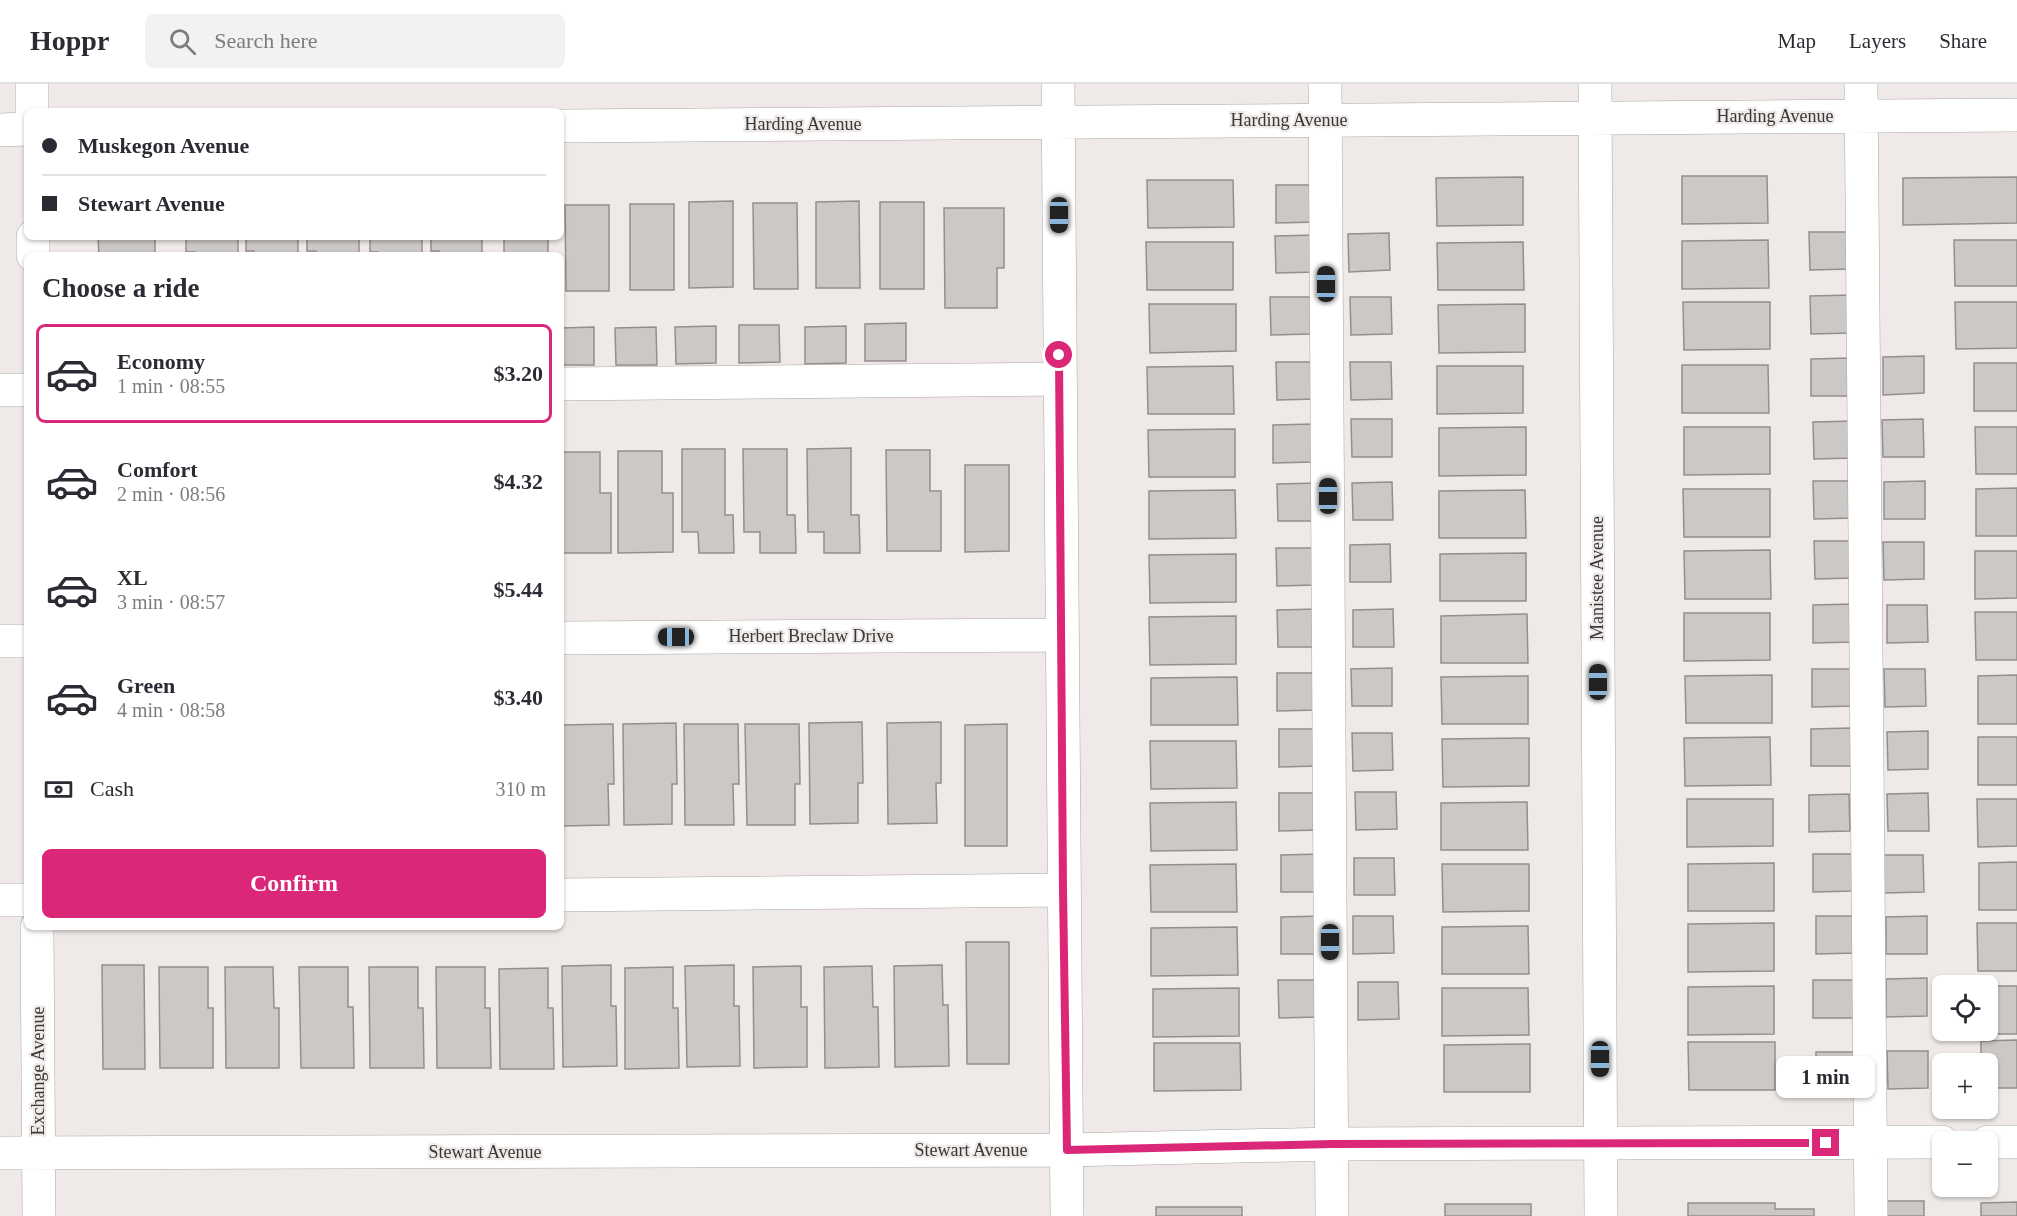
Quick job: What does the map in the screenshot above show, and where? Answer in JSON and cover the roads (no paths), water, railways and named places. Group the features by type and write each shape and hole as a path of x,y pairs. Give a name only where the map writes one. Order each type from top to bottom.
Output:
{"street":[{"path":"32,84 32,108"},
{"path":"1058,84 1067,1216"},
{"path":"1325,84 1332,1216"},
{"name":"Manistee Avenue","path":"1595,84 1601,1216"},
{"path":"1861,100 1871,1216"},
{"name":"Harding Avenue","path":"564,126 1595,118 1861,100 2017,115"},
{"path":"0,130 24,129"},
{"path":"564,384 1060,379"},
{"path":"0,390 24,390"},
{"name":"Herbert Breclaw Drive","path":"564,638 1061,635"},
{"path":"0,641 24,640"},
{"path":"564,895 1063,890"},
{"path":"0,900 24,900"},
{"name":"Exchange Avenue","path":"37,930 39,1216"},
{"name":"Stewart Avenue","path":"0,1153 1067,1150 1332,1144 1932,1142"},
{"path":"1998,1142 2017,1142"}]}
